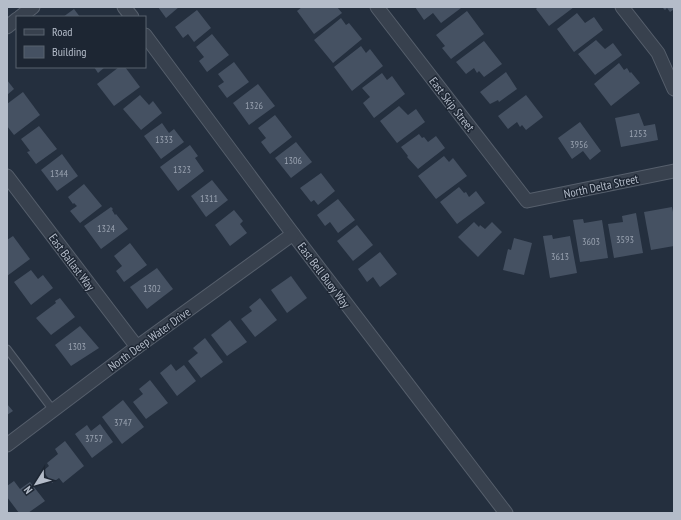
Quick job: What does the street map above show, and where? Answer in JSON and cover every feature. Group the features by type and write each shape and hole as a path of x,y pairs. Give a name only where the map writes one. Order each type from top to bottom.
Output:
{"street":[{"path":"21,16 33,7"},
{"path":"124,7 131,16"},
{"name":"East Skip Street","path":"377,7 527,201"},
{"path":"622,7 658,53 674,89"},
{"path":"7,27 16,20"},
{"name":"East Bell Buoy Way","path":"146,36 293,234 506,513"},
{"name":"North Delta Street","path":"527,201 674,171"},
{"name":"East Ballast Way","path":"7,176 137,347"},
{"name":"North Deep Water Drive","path":"7,445 137,347 293,234"}],"lane":[{"path":"7,349 53,410"}],"building":[{"path":"158,7 179,7 166,18"},
{"path":"302,7 337,7 342,13 314,34 297,11"},
{"path":"415,7 461,8 441,23 433,13 424,20"},
{"path":"538,7 574,7 549,26 536,9"},
{"path":"662,7 674,7 674,12 673,10 670,12 667,8 665,10"},
{"path":"74,9 79,16 64,16"},
{"path":"197,10 211,28 194,42 188,34 183,38 175,27"},
{"path":"467,11 484,34 451,59 442,48 445,46 436,35"},
{"path":"577,13 585,23 594,17 603,30 574,52 557,29"},
{"path":"341,18 346,25 349,23 362,39 333,63 314,40"},
{"path":"212,34 229,55 207,72 199,61 204,57 196,47"},
{"path":"596,40 605,49 613,43 622,55 595,75 578,54"},
{"path":"484,41 502,64 484,77 479,71 477,73 474,68 466,74 456,62"},
{"path":"361,46 366,53 370,49 383,66 352,91 334,67"},
{"path":"234,62 249,82 227,98 218,86 224,82 218,74"},
{"path":"619,63 624,70 627,68 640,83 611,106 594,84"},
{"path":"95,68 104,68 98,73"},
{"path":"118,68 126,68 140,87 114,106 97,84"},
{"path":"506,72 517,89 499,102 498,100 490,104 480,92"},
{"path":"382,73 387,80 392,76 405,94 374,118 363,103 370,97 362,88"},
{"path":"7,80 14,89 7,95"},
{"path":"258,84 275,106 249,125 233,103"},
{"path":"23,92 40,115 14,135 7,126 7,104"},
{"path":"140,95 149,105 153,101 162,113 141,130 123,109"},
{"path":"526,95 543,117 526,130 522,125 520,127 517,122 508,129 498,116"},
{"path":"399,106 408,115 416,109 425,122 397,143 380,121"},
{"path":"639,113 644,126 655,124 658,140 621,147 615,118"},
{"path":"275,115 292,137 270,154 261,142 266,138 258,128"},
{"path":"580,122 601,151 590,160 583,151 572,159 558,138"},
{"path":"162,123 169,133 174,129 184,142 161,159 144,136"},
{"path":"39,126 57,149 36,164 27,152 30,151 21,139"},
{"path":"419,134 428,142 436,136 445,148 418,169 407,157 408,156 401,147"},
{"path":"296,142 312,162 291,178 275,158"},
{"path":"190,145 198,156 195,158 204,171 178,191 160,167"},
{"path":"62,154 78,176 57,191 41,170"},
{"path":"444,156 449,162 453,158 467,176 436,199 418,176"},
{"path":"321,173 335,191 318,205 314,200 311,202 300,188"},
{"path":"212,180 228,200 206,217 191,196"},
{"path":"84,184 102,206 80,223 70,211 77,206 74,203 73,204 68,197"},
{"path":"459,187 464,193 466,192 469,197 476,191 485,203 457,224 440,202"},
{"path":"338,199 355,220 338,233 330,222 325,226 317,215"},
{"path":"111,207 115,215 116,214 128,229 101,249 84,226"},
{"path":"672,207 674,217 674,246 651,250 644,212"},
{"path":"234,210 243,221 240,224 247,233 230,246 215,225"},
{"path":"636,213 643,253 614,258 608,224 623,222 622,216"},
{"path":"583,219 584,223 602,220 608,258 580,262 573,220"},
{"path":"474,222 479,227 480,225 485,229 492,222 502,232 478,257 458,237"},
{"path":"357,225 373,245 353,261 337,241"},
{"path":"552,235 553,239 570,236 577,273 550,278 543,236"},
{"path":"13,236 30,259 7,276 7,240"},
{"path":"514,238 532,243 524,275 503,270 508,249 511,250"},
{"path":"130,243 147,265 124,282 116,271 122,266 114,256"},
{"path":"380,252 397,274 380,287 373,277 367,282 358,269"},
{"path":"157,268 173,289 147,309 130,287"},
{"path":"31,270 38,279 43,275 53,288 31,305 14,282"},
{"path":"291,276 307,298 287,313 271,290"},
{"path":"60,298 75,317 51,335 36,318 56,303 55,301"},
{"path":"260,298 277,320 255,337 241,319 252,311 249,307"},
{"path":"230,320 247,342 227,356 211,335"},
{"path":"80,326 99,348 71,366 55,345"},
{"path":"205,338 223,362 201,378 188,361 198,353 193,348"},
{"path":"171,364 176,371 184,365 196,381 177,396 160,373"},
{"path":"150,380 168,403 146,419 133,402 143,394 139,389"},
{"path":"123,400 144,427 122,444 102,417"},
{"path":"7,404 13,411 7,415"},
{"path":"100,424 113,442 92,458 75,434 87,425 91,431"},
{"path":"65,441 84,466 63,483 59,478 52,483 43,471 49,466 47,463 58,454 55,449"},
{"path":"14,481 20,489 30,482 45,501 28,513 19,513 7,497 7,486"}]}
